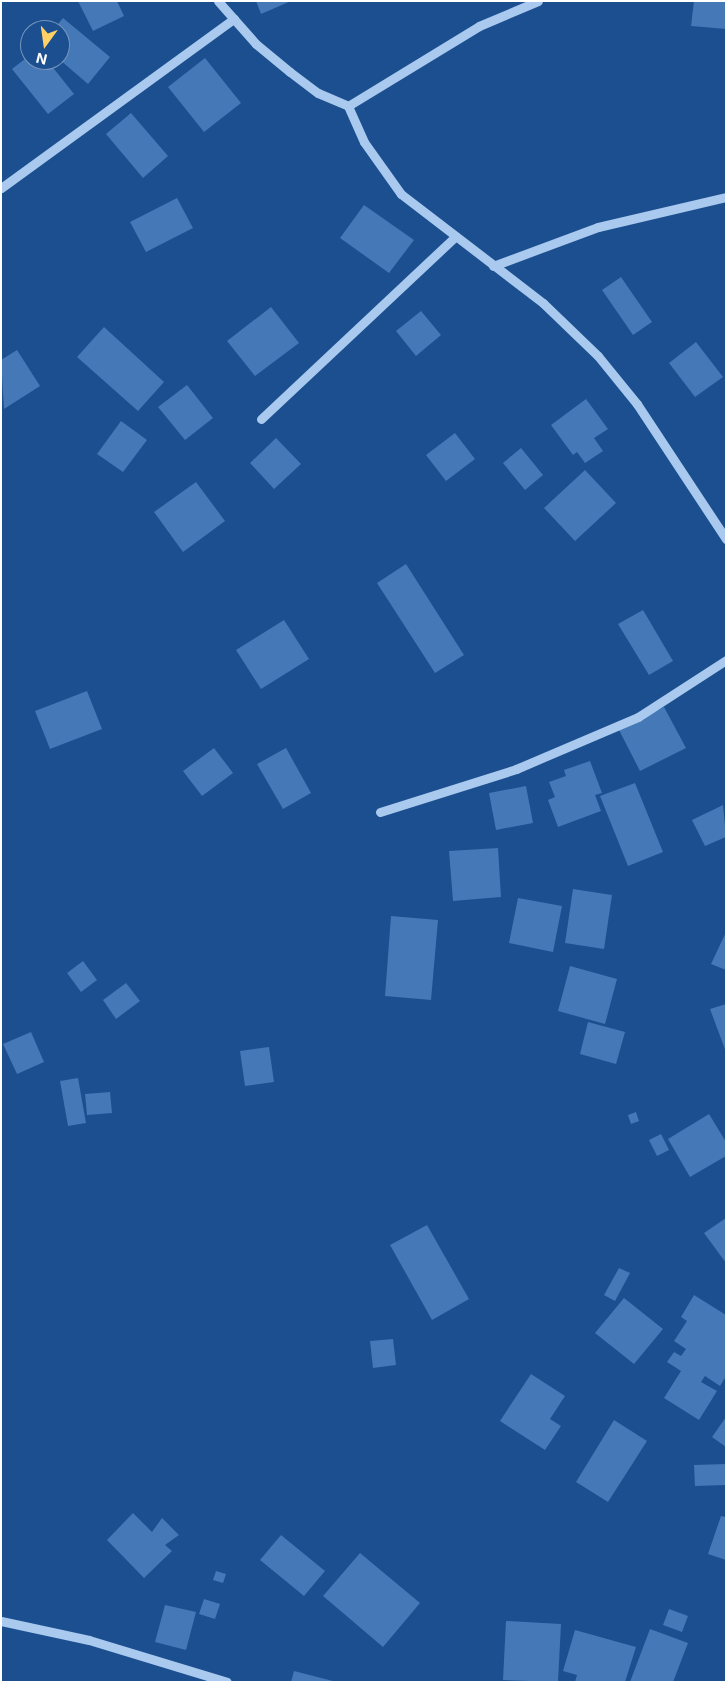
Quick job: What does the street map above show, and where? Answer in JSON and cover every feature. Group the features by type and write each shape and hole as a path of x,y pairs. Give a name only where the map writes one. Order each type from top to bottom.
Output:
{"street":[{"path":"218,1 256,44 290,72 318,93 348,106 382,172 402,194 543,303 598,356 637,404 726,539"},
{"path":"348,106 479,26 538,1"},
{"path":"1,188 234,19"},
{"path":"493,266 598,228 726,197"},
{"path":"261,419 456,236"},
{"path":"380,812 516,769 638,717 726,660"},
{"path":"1,1621 89,1640 227,1682"}],"building":[{"path":"78,1 117,1 124,16 93,31"},
{"path":"256,1 291,1 261,14"},
{"path":"694,1 726,1 726,29 691,26"},
{"path":"70,24 110,57 88,84 70,69"},
{"path":"205,58 241,103 204,132 168,87"},
{"path":"20,63 20,70 55,70 74,94 48,114 12,69"},
{"path":"131,113 168,156 143,178 106,134"},
{"path":"177,198 193,228 146,252 130,222"},
{"path":"364,205 414,240 389,273 340,238"},
{"path":"621,277 652,322 633,335 602,290"},
{"path":"271,307 299,343 255,376 227,341"},
{"path":"421,311 441,335 416,356 396,331"},
{"path":"104,327 164,382 138,411 77,357"},
{"path":"696,342 723,377 695,397 669,363"},
{"path":"17,350 40,386 4,409 1,360"},
{"path":"187,385 213,418 185,440 158,407"},
{"path":"586,399 608,429 594,438 603,451 585,463 577,452 573,455 551,425"},
{"path":"121,421 147,440 123,472 97,454"},
{"path":"455,433 475,459 446,481 426,455"},
{"path":"276,438 301,464 274,489 250,463"},
{"path":"521,448 543,475 525,490 503,463"},
{"path":"585,470 616,503 575,541 544,508"},
{"path":"196,482 225,521 183,552 154,512"},
{"path":"406,564 464,655 435,673 377,583"},
{"path":"643,610 673,661 649,675 618,624"},
{"path":"284,620 309,659 261,689 236,650"},
{"path":"87,691 102,729 50,749 35,711"},
{"path":"664,707 686,748 640,771 619,730"},
{"path":"214,748 233,773 202,796 183,771"},
{"path":"286,748 311,793 283,809 257,764"},
{"path":"590,761 602,793 595,795 601,811 558,827 548,800 555,797 549,782 566,776 564,770"},
{"path":"635,783 663,852 628,866 600,796"},
{"path":"526,786 533,823 496,830 489,793"},
{"path":"723,805 726,837 705,846 692,820"},
{"path":"498,848 501,897 453,901 449,851"},
{"path":"573,889 612,895 604,949 565,943"},
{"path":"518,898 562,906 553,952 509,943"},
{"path":"391,916 438,920 431,1000 385,996"},
{"path":"726,932 726,970 711,964"},
{"path":"83,961 97,980 81,992 67,973"},
{"path":"570,966 617,979 605,1024 558,1011"},
{"path":"126,983 140,1001 116,1019 103,1000"},
{"path":"726,1004 726,1052 710,1009"},
{"path":"588,1022 625,1032 616,1064 580,1054"},
{"path":"31,1032 44,1062 17,1074 3,1044"},
{"path":"269,1047 274,1082 245,1086 240,1051"},
{"path":"78,1078 86,1123 68,1126 60,1081"},
{"path":"110,1092 112,1113 87,1115 85,1094"},
{"path":"636,1112 639,1121 631,1124 628,1115"},
{"path":"709,1114 726,1142 726,1156 690,1177 668,1139"},
{"path":"661,1134 669,1150 657,1156 649,1140"},
{"path":"726,1218 726,1263 704,1233"},
{"path":"427,1225 469,1299 432,1320 390,1245"},
{"path":"619,1268 630,1273 615,1301 604,1295"},
{"path":"694,1295 726,1315 726,1376 720,1386 705,1376 701,1382 717,1391 699,1420 664,1398 681,1371 667,1362 674,1352 681,1356 686,1349 674,1341 687,1321 681,1317"},
{"path":"624,1298 663,1329 634,1364 595,1333"},
{"path":"393,1339 396,1365 373,1368 370,1341"},
{"path":"531,1374 565,1396 550,1419 561,1426 545,1450 500,1421"},
{"path":"726,1417 726,1447 712,1437"},
{"path":"614,1420 647,1441 608,1502 576,1482"},
{"path":"726,1464 726,1485 695,1486 694,1465"},
{"path":"133,1513 152,1532 162,1518 179,1535 165,1545 172,1551 144,1578 107,1540"},
{"path":"721,1516 726,1517 726,1560 708,1554"},
{"path":"281,1535 325,1571 304,1596 260,1560"},
{"path":"360,1553 420,1603 383,1647 323,1596"},
{"path":"216,1571 226,1574 223,1583 213,1580"},
{"path":"204,1599 220,1604 215,1619 199,1614"},
{"path":"165,1605 196,1612 186,1650 155,1642"},
{"path":"669,1609 688,1616 682,1632 663,1625"},
{"path":"506,1621 561,1624 558,1682 503,1680"},
{"path":"650,1629 688,1643 673,1682 630,1682"},
{"path":"575,1630 636,1647 625,1682 575,1682 577,1675 563,1671"},
{"path":"294,1671 333,1681 333,1682 291,1682"}]}
